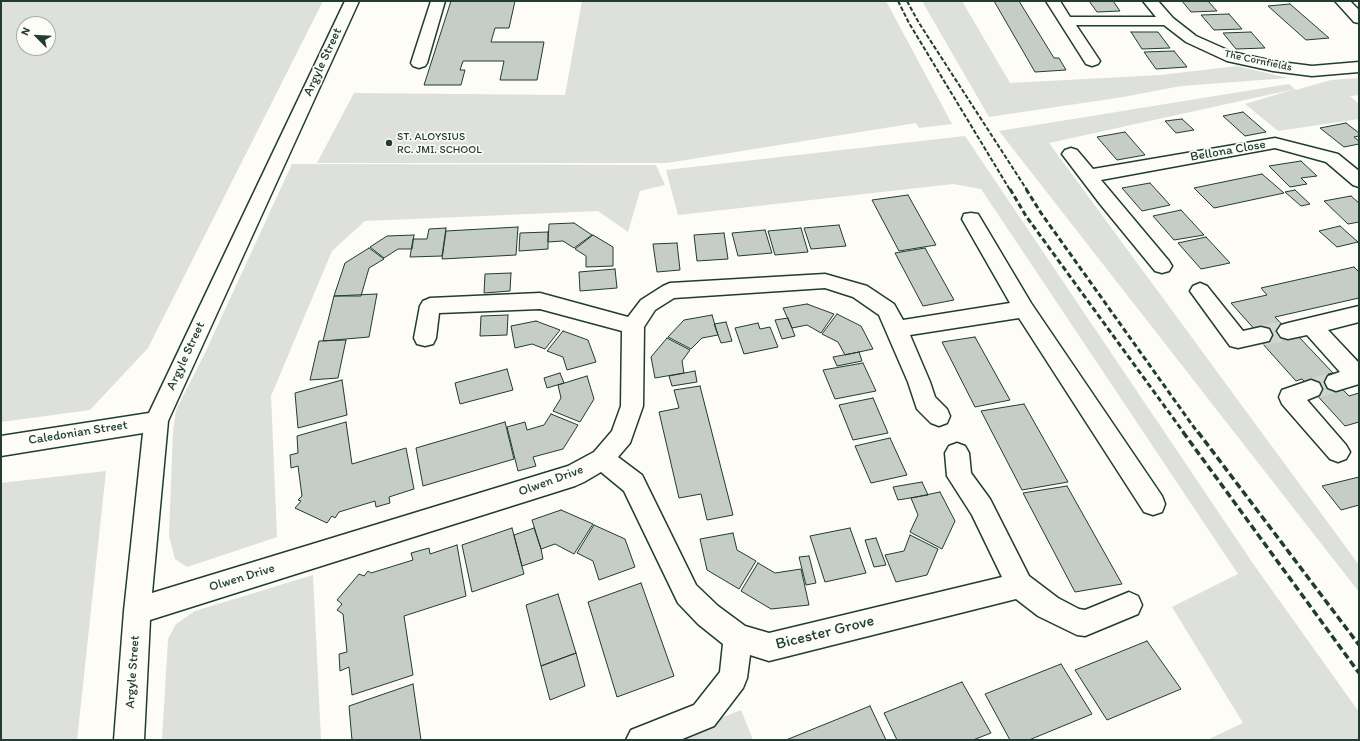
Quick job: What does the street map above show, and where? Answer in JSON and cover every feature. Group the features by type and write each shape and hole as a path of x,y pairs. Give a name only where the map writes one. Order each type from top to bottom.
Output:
{"street":[{"name":"Argyle Street","path":"129,740 137,611 156,421 352,1"},
{"path":"419,63 438,1"},
{"path":"1053,1 1092,61"},
{"name":"The Cornfields","path":"1150,1 1168,21 1191,39 1227,56 1272,66 1312,71 1359,67"},
{"path":"1342,1 1359,19"},
{"path":"1066,21 1168,21"},
{"name":"Bellona Close","path":"1089,176 1275,143 1332,158 1359,181"},
{"path":"1071,154 1162,266"},
{"path":"971,219 1024,309 1153,504"},
{"path":"425,338 430,306 540,301 633,326 648,305 670,291 825,281 860,291 887,310 897,329 919,382 925,402 939,416"},
{"path":"1200,291 1238,340 1261,335"},
{"path":"897,329 1024,309"},
{"path":"1288,331 1359,314"},
{"name":"Olwen Drive","path":"137,611 575,475 602,459 622,436 632,406 633,326"},
{"path":"1312,326 1358,375 1336,382"},
{"path":"1311,389 1290,397 1338,452"},
{"name":"Caledonian Street","path":"1,446 156,421"},
{"path":"957,453 959,476 982,507 1020,585 1048,607 1077,622 1085,623 1129,605"},
{"name":"Bicester Grove","path":"602,459 633,483 686,594 708,615 738,638 769,647 1020,585"},
{"path":"641,740 704,716 733,678 738,638"}],"shaded area":[{"path":"1,1 323,1 148,348 90,410 1,422"},
{"path":"582,1 886,1 952,124 919,128 916,123 667,163 317,163 354,93 565,95"},
{"path":"922,1 962,1 1010,83 1161,75 1237,66 1288,78 1181,86 1123,97 989,117"},
{"path":"1359,78 1359,95 1350,96 1359,104 1359,119 1278,131 1245,104 1295,89 1296,90 1331,80"},
{"path":"1289,84 1295,89 1049,143 1359,565 1359,592 999,131"},
{"path":"965,136 1254,565 1359,712 1359,740 1207,740 1243,723 1172,607 1238,574 981,189 953,184 678,215 666,170"},
{"path":"292,164 656,165 665,185 640,191 628,232 598,211 365,221 332,251 271,396 277,537 187,567 175,559 169,536 173,431 176,410 205,353"},
{"path":"106,471 77,740 1,740 1,483"},
{"path":"313,575 321,740 162,740 168,639 176,624 195,611"},
{"path":"741,710 753,740 665,740"}],"building":[{"path":"451,1 515,1 509,28 495,28 491,42 544,42 537,80 500,80 504,61 463,61 460,70 465,70 461,85 424,85"},
{"path":"994,1 1019,1 1054,58 1059,58 1066,70 1035,72"},
{"path":"1089,1 1113,1 1120,11 1097,12"},
{"path":"1182,1 1208,1 1217,11 1191,12"},
{"path":"1290,4 1329,38 1306,40 1268,6"},
{"path":"1229,14 1242,29 1214,30 1201,15"},
{"path":"1131,32 1158,32 1170,48 1142,49"},
{"path":"1251,32 1265,48 1236,49 1223,33"},
{"path":"1174,51 1187,67 1156,69 1144,52"},
{"path":"1243,112 1266,132 1245,136 1223,116"},
{"path":"1182,119 1194,130 1176,133 1165,121"},
{"path":"1346,123 1359,133 1359,136 1354,137 1359,141 1359,144 1344,147 1320,128"},
{"path":"1125,132 1145,155 1117,160 1097,137"},
{"path":"1301,161 1317,176 1301,178 1307,184 1290,187 1269,166"},
{"path":"1262,174 1284,193 1214,208 1194,188"},
{"path":"1150,183 1170,205 1142,211 1122,188"},
{"path":"1295,190 1310,204 1301,206 1285,192"},
{"path":"908,195 936,245 899,251 872,200"},
{"path":"1351,196 1359,203 1359,222 1348,224 1324,201"},
{"path":"1181,210 1204,235 1174,240 1153,216"},
{"path":"574,223 592,235 574,248 563,241 548,242 549,224"},
{"path":"839,225 846,246 811,249 804,228"},
{"path":"1340,226 1358,242 1337,247 1319,231"},
{"path":"518,227 516,255 442,259 446,231"},
{"path":"446,228 442,256 410,257 413,239 427,239 429,229"},
{"path":"801,228 808,252 775,255 768,231"},
{"path":"765,230 772,253 738,256 732,233"},
{"path":"548,232 548,249 519,251 520,233"},
{"path":"724,233 728,259 697,261 694,235"},
{"path":"414,235 412,249 398,249 384,258 370,247 387,236"},
{"path":"593,235 613,247 613,266 586,267 586,256 575,249"},
{"path":"1206,237 1230,263 1201,269 1178,243"},
{"path":"677,243 680,270 657,272 653,244"},
{"path":"369,248 384,259 369,268 361,296 334,296 345,263"},
{"path":"925,248 954,300 923,306 895,253"},
{"path":"1354,267 1359,272 1359,298 1275,317 1294,337 1298,336 1333,373 1328,374 1349,396 1359,393 1359,422 1345,426 1302,379 1296,381 1262,343 1266,342 1231,303 1267,295 1261,288"},
{"path":"615,269 617,288 580,291 579,272"},
{"path":"511,273 510,291 484,293 485,274"},
{"path":"377,294 369,337 323,341 334,296"},
{"path":"807,304 834,314 821,333 807,325 792,328 783,308"},
{"path":"837,314 861,326 873,349 845,355 838,342 822,334"},
{"path":"508,315 507,335 480,336 481,316"},
{"path":"712,315 718,335 702,338 691,349 668,337 684,320"},
{"path":"788,318 795,336 782,339 775,320"},
{"path":"536,321 560,330 545,349 532,344 515,348 511,326"},
{"path":"726,322 732,341 721,343 714,324"},
{"path":"758,323 760,329 770,327 778,347 744,354 735,328"},
{"path":"563,331 588,340 596,362 567,370 563,357 547,351"},
{"path":"975,337 1010,400 975,407 942,342"},
{"path":"667,338 690,350 682,361 684,373 655,378 651,357"},
{"path":"346,340 338,378 310,380 319,341"},
{"path":"859,352 862,361 837,366 833,357"},
{"path":"863,363 876,391 835,399 823,370"},
{"path":"507,369 513,390 460,404 455,383"},
{"path":"695,371 697,382 672,386 669,376"},
{"path":"560,373 564,383 547,388 544,378"},
{"path":"587,376 594,399 580,422 553,411 561,398 558,385"},
{"path":"342,380 347,415 298,428 295,393"},
{"path":"700,386 733,515 707,520 701,494 679,498 659,412 679,408 674,390"},
{"path":"873,398 888,433 853,440 839,405"},
{"path":"1024,404 1068,482 1022,490 981,411"},
{"path":"551,414 578,425 563,449 533,457 536,466 518,471 507,427 525,422 527,430 544,425"},
{"path":"346,422 352,464 406,448 414,489 389,497 390,503 376,507 375,501 339,512 335,518 332,516 327,523 295,508 301,501 298,500 302,496 298,466 291,468 290,455 298,453 297,436"},
{"path":"505,422 514,459 423,486 416,448"},
{"path":"890,438 907,475 871,483 855,446"},
{"path":"1359,477 1359,505 1341,510 1322,486"},
{"path":"922,482 928,495 898,500 893,487"},
{"path":"1067,486 1122,584 1075,592 1023,493"},
{"path":"940,492 955,521 942,549 910,532 918,515 911,498"},
{"path":"561,510 593,524 574,554 555,544 541,549 532,520"},
{"path":"594,525 625,539 635,567 599,580 593,561 577,553"},
{"path":"512,528 524,574 472,592 462,545"},
{"path":"534,528 543,559 522,566 514,535"},
{"path":"850,528 866,573 825,582 810,536"},
{"path":"733,533 737,550 756,561 739,589 707,570 700,539"},
{"path":"910,535 938,549 927,575 896,582 885,555 904,551"},
{"path":"876,538 886,565 874,567 865,540"},
{"path":"457,545 466,596 404,616 413,675 352,695 349,667 340,671 339,654 347,652 343,614 337,610 342,604 337,600 359,574 364,576 368,571 371,573 413,560 411,553 429,548 430,554"},
{"path":"809,556 816,583 806,585 799,557"},
{"path":"758,563 775,573 801,569 809,605 771,609 741,591"},
{"path":"641,583 674,676 617,697 588,602"},
{"path":"558,594 576,653 541,666 526,605"},
{"path":"1147,641 1181,689 1107,720 1075,670"},
{"path":"576,653 585,686 550,700 541,666"},
{"path":"1061,664 1092,714 1029,740 1010,740 985,694"},
{"path":"962,682 991,733 973,740 897,740 884,713"},
{"path":"413,684 421,740 352,740 349,706"},
{"path":"870,706 886,740 786,740"}],"tunnel":[{"path":"1261,335 1288,331"},
{"path":"1311,389 1336,382"}],"railway":[{"path":"898,1 909,23 1010,190"},
{"path":"907,1 919,23 1027,190"},
{"path":"1010,189 1026,216 1184,433"},
{"path":"1026,189 1041,213 1198,433"},
{"path":"1183,432 1359,673"},
{"path":"1198,432 1359,645"}],"place":[{"name":"ST. ALOYSIUS RC. JMI. SCHOOL","path":"389,143"}]}
